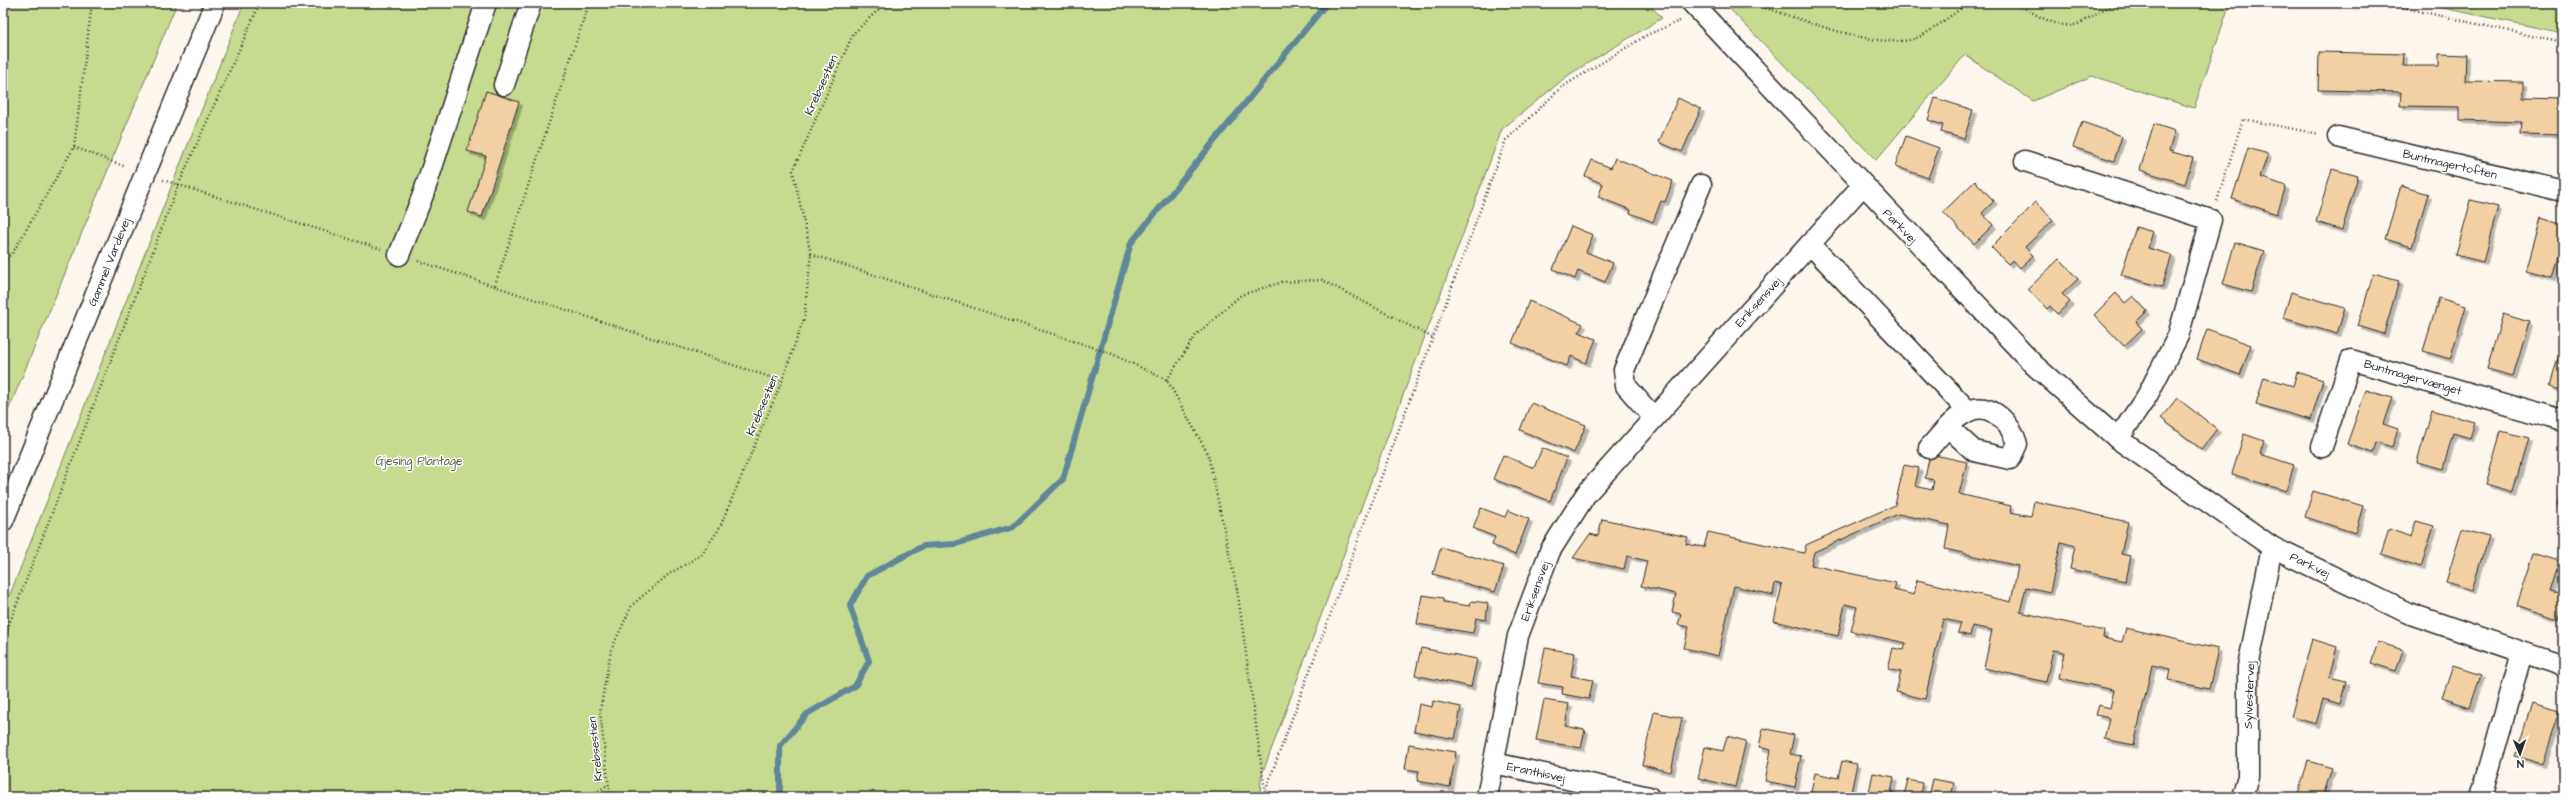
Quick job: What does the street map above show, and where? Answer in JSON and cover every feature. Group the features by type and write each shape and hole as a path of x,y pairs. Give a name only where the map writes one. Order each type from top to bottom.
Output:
{"street":[{"name":"Gammel Vardevej","path":"3,521 144,174 216,3"},
{"path":"399,254 423,194 486,3"},
{"path":"504,85 531,3"},
{"name":"Parkvej","path":"1696,7 1862,186 2034,365 2118,439 2272,547 2408,613 2563,666"},
{"name":"Buntmagertoften","path":"2338,137 2563,191"},
{"path":"2025,161 2211,220 2178,336 2147,396 2118,439"},
{"path":"1654,418 1626,386 1624,370 1701,185"},
{"name":"Eriksensvej","path":"1487,797 1518,636 1550,551 1586,494 1862,186"},
{"path":"1810,244 1968,411"},
{"name":"Buntmagervænget","path":"2322,447 2351,360 2563,421"},
{"path":"1929,448 1948,427 1968,411 1981,410 1994,413 2005,420 2013,431 2017,444 2010,459 1974,451 1948,427"},
{"name":"Sylvestervej","path":"2242,797 2248,776 2248,667 2272,547"},
{"path":"2481,797 2522,653"},
{"name":"Eranthisvej","path":"1494,763 1648,797"}],"path":[{"path":"3,261 12,254 74,147 92,3"},
{"path":"3,640 178,186 260,3"},
{"path":"495,284 589,3"},
{"name":"Krebsestien","path":"610,797 600,711 611,650 632,605 669,574 701,555 720,529 782,381 804,318 811,254 793,171 853,34 881,7 892,3"},
{"path":"1742,3 1760,6 1873,40 1893,42 1916,38 1969,3"},
{"path":"2015,3 2060,26 2079,23 2104,8 2118,3"},
{"path":"2383,3 2563,43"},
{"path":"1263,797 1506,140 1562,87 1696,7"},
{"path":"2211,220 2243,119 2338,137"},
{"path":"74,147 178,186 495,284 782,381"},
{"path":"811,254 1110,353 1167,380 1208,454 1238,595 1265,793"},
{"path":"1167,380 1196,335 1241,296 1282,282 1322,280 1433,338"},
{"path":"588,797 608,785"}],"green space":[{"path":"3,3 177,3 3,423"},
{"name":"Gjesing Plantage","path":"244,3 1648,3 1662,18 1570,74 1502,129 1261,777 1260,797 3,797 3,612"},
{"path":"1724,3 2245,3 2228,9 2194,108 2092,76 2033,101 1965,55 1876,160"},
{"path":"2419,3 2563,3 2563,33"}],"building":[{"path":"2319,52 2404,54 2403,66 2439,66 2439,54 2466,55 2465,81 2523,82 2523,98 2563,99 2563,135 2520,134 2521,122 2460,120 2460,107 2400,106 2401,92 2318,90"},
{"path":"486,91 519,102 482,217 468,212 486,156 467,151"},
{"path":"1678,98 1701,109 1682,152 1659,142"},
{"path":"1935,98 1973,110 1964,139 1941,132 1943,125 1928,120"},
{"path":"2082,122 2122,136 2114,161 2073,147"},
{"path":"2154,124 2175,131 2169,151 2193,158 2185,184 2140,170"},
{"path":"1906,136 1939,148 1928,178 1895,166"},
{"path":"2248,148 2268,154 2260,177 2286,186 2277,214 2232,199"},
{"path":"1615,158 1673,181 1665,202 1661,201 1653,222 1630,213 1631,210 1598,197 1603,184 1585,176 1592,160 1611,168"},
{"path":"2332,169 2358,176 2342,230 2316,222"},
{"path":"1975,181 1994,201 1982,213 1993,225 1974,244 1943,212"},
{"path":"2401,186 2428,194 2412,247 2385,239"},
{"path":"2471,200 2498,207 2483,262 2456,255"},
{"path":"2036,202 2053,220 2025,247 2033,256 2020,268 2013,260 2008,264 1991,247"},
{"path":"2541,217 2563,224 2563,240 2552,278 2526,271"},
{"path":"1571,226 1593,235 1586,252 1613,263 1605,282 1578,271 1575,279 1553,269"},
{"path":"2136,227 2153,232 2148,248 2172,255 2162,287 2121,275"},
{"path":"2235,242 2264,251 2251,292 2223,284"},
{"path":"2059,259 2078,279 2062,294 2070,302 2057,314 2050,306 2047,309 2028,289"},
{"path":"2373,274 2399,281 2384,334 2358,326"},
{"path":"2291,292 2345,308 2337,334 2283,318"},
{"path":"2116,293 2125,303 2133,296 2147,311 2136,322 2142,329 2124,346 2094,315"},
{"path":"2439,298 2466,306 2450,359 2423,351"},
{"path":"1529,301 1583,324 1579,332 1596,339 1586,363 1571,356 1567,366 1512,343"},
{"path":"2503,314 2529,322 2513,376 2487,369"},
{"path":"2207,329 2251,345 2240,375 2197,359"},
{"path":"2563,340 2563,390 2550,386"},
{"path":"2297,372 2323,380 2311,420 2256,404 2264,377 2293,386"},
{"path":"2366,390 2392,398 2383,424 2398,429 2392,447 2376,442 2373,453 2347,444"},
{"path":"2177,398 2217,429 2201,449 2161,418"},
{"path":"1531,403 1586,425 1574,453 1520,430"},
{"path":"2432,410 2475,422 2470,438 2453,433 2443,469 2417,462"},
{"path":"2501,431 2528,438 2513,492 2486,484"},
{"path":"2244,434 2264,441 2260,454 2294,465 2286,491 2232,474"},
{"path":"1542,448 1567,458 1550,501 1493,479 1503,455 1534,468"},
{"path":"1930,454 1967,462 1959,494 2011,506 2010,512 2031,516 2034,501 2128,522 2121,554 2131,556 2126,581 2070,569 2075,546 2061,542 2050,592 2026,587 2020,612 2104,631 2103,638 2122,642 2126,628 2218,649 2209,689 2168,680 2170,669 2152,665 2134,745 2104,739 2109,718 2096,715 2099,705 2110,708 2114,690 2059,678 2064,652 2053,650 2046,682 1984,668 1992,630 1972,626 1970,636 1958,633 1961,623 1943,619 1925,699 1896,692 1901,672 1888,669 1893,648 1904,650 1906,643 1851,631 1857,607 1845,604 1838,636 1774,621 1782,585 1775,583 1773,595 1734,586 1718,656 1684,648 1689,627 1678,625 1681,614 1672,612 1676,594 1641,586 1647,561 1627,556 1624,569 1573,558 1590,534 1598,536 1602,519 1688,537 1686,544 1704,547 1708,532 1804,553 1806,545 1895,505 1904,465 1919,468 1915,486 1932,490 1934,480 1925,478","holes":["1898,514 1949,525 1945,549 2018,566 2011,602 1917,580 1914,595 1894,590 1896,583 1811,565 1814,552"]},
{"path":"2563,488 2563,506 2558,505"},
{"path":"2313,491 2363,506 2355,533 2305,517"},
{"path":"1481,508 1505,517 1508,510 1529,519 1515,555 1492,545 1495,537 1473,528"},
{"path":"2416,521 2434,526 2421,567 2381,554 2389,529 2411,537"},
{"path":"2462,529 2488,537 2472,590 2446,582"},
{"path":"1441,547 1504,566 1495,592 1433,574"},
{"path":"2534,553 2560,561 2550,591 2563,594 2563,607 2559,619 2517,605"},
{"path":"1422,595 1443,598 1443,602 1470,606 1471,601 1488,603 1486,620 1476,618 1473,633 1417,624"},
{"path":"2312,639 2337,647 2329,677 2346,681 2340,704 2323,699 2316,724 2291,717"},
{"path":"2378,642 2403,650 2396,671 2371,663"},
{"path":"1421,648 1477,659 1471,687 1415,675"},
{"path":"1545,648 1575,653 1571,676 1593,680 1589,699 1562,694 1563,687 1538,683"},
{"path":"2453,666 2481,675 2470,707 2442,698"},
{"path":"1544,700 1569,704 1565,726 1585,730 1581,748 1536,740"},
{"path":"1433,701 1461,707 1455,739 1414,731 1419,704 1432,707"},
{"path":"2532,703 2559,711 2542,764 2515,756"},
{"path":"1654,712 1682,718 1671,772 1642,765"},
{"path":"1763,728 1794,735 1790,754 1801,756 1795,787 1765,781 1771,750 1759,747"},
{"path":"1727,736 1746,741 1735,787 1698,778 1705,747 1723,751"},
{"path":"1409,744 1456,752 1450,787 1417,781 1419,771 1405,769"},
{"path":"1842,761 1857,764 1850,797 1810,797 1815,773 1838,778"},
{"path":"2308,761 2332,768 2324,793 2337,797 2297,797"},
{"path":"1873,773 1894,777 1891,793 1904,795 1908,780 1922,783 1920,797 1868,797"},
{"path":"1933,779 1954,783 1951,797 1929,797"}],"waterway":[{"path":"780,797 780,746 807,714 855,686 869,661 850,606 867,576 923,546 955,544 1013,527 1063,479 1131,243 1327,3"}]}
